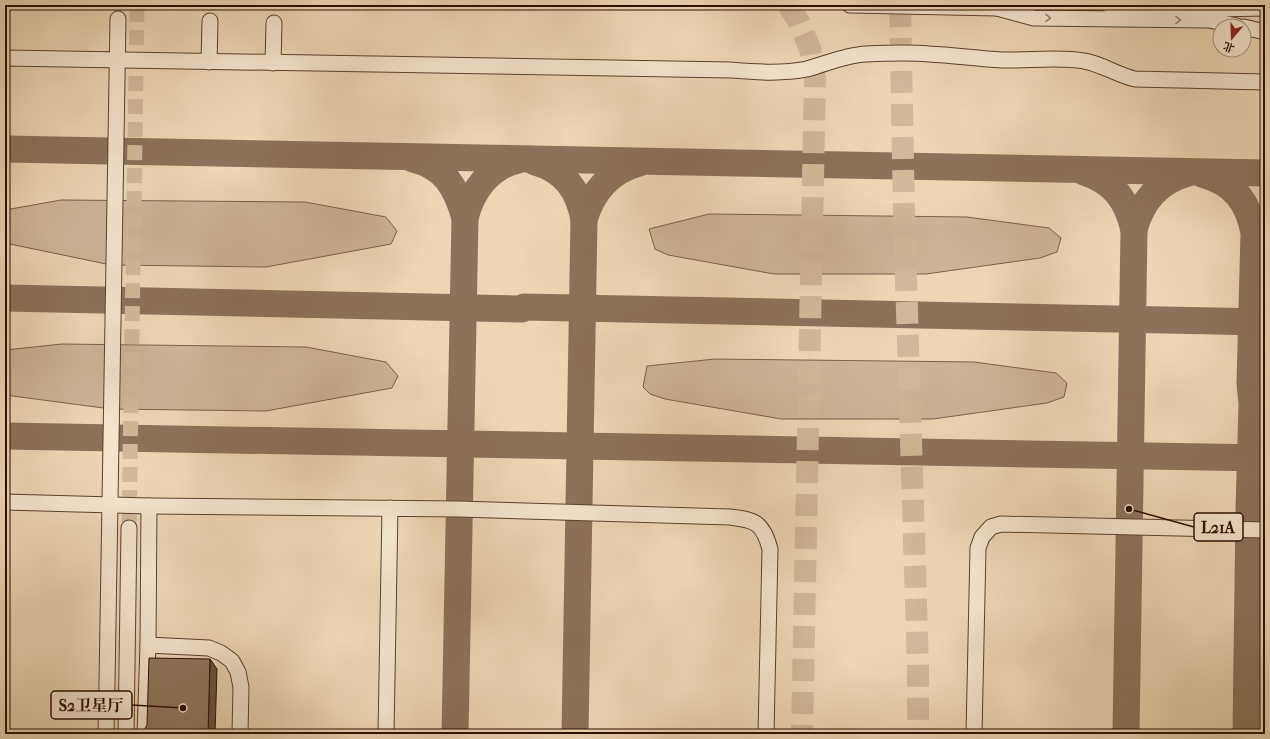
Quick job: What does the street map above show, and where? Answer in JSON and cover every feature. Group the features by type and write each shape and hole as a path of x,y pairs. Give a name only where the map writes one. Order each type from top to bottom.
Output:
{"lane":[{"path":"850,5 997,8 1017,5"},
{"path":"1109,5 1215,9 1259,7"},
{"path":"997,8 1034,18 1212,21"},
{"path":"106,734 118,19"},
{"path":"209,62 210,21"},
{"path":"274,23 274,63"},
{"path":"1252,30 1265,32"},
{"path":"5,58 779,72 807,68 864,54 912,53 1002,60 1083,60 1126,77 1135,79 1265,82"},
{"path":"5,502 149,506 390,508 730,517 747,519 758,524 766,535 770,549 766,734"},
{"path":"145,734 148,645 149,506"},
{"path":"386,734 390,508"},
{"path":"974,734 978,548 982,537 992,527 1001,524 1043,524 1265,530"},
{"path":"126,734 129,528"},
{"path":"148,645 209,648 221,653 232,661 238,672 241,687 240,734"}],"shaded area":[{"path":"61,200 305,202 386,217 397,231 391,244 266,267 111,265 5,243 5,210"},
{"path":"709,214 967,217 1049,228 1061,238 1057,252 1040,258 926,274 774,274 668,255 655,249 649,229"},
{"path":"62,344 306,347 386,362 398,376 392,388 266,411 111,409 5,395 5,350"},
{"path":"715,359 974,362 1056,373 1067,383 1064,397 1047,403 933,419 781,419 665,399 650,394 643,387 647,366"}],"building":[{"path":"149,658 210,659 208,734 144,734 147,725"}],"taxiway":[{"path":"5,149 1265,173"},
{"path":"413,159 433,167 448,180 458,197 465,218"},
{"path":"455,734 465,218 472,198 484,181 499,168 518,160"},
{"path":"535,162 555,170 569,183 578,200 584,220 575,734"},
{"path":"584,220 592,200 604,184 619,171 639,163"},
{"path":"1084,172 1103,181 1118,194 1123,201 1134,230 1126,734"},
{"path":"1134,230 1141,210 1153,194 1168,181 1188,173"},
{"path":"1202,174 1223,183 1238,195 1248,212 1254,233 1250,383 1252,404 1246,734"},
{"path":"5,298 1265,322"},
{"path":"5,436 1265,458"}],"tunnel":[{"path":"129,528 137,5"},
{"path":"788,5 799,22 810,49 815,78 802,734"},
{"path":"900,5 904,214 918,668 918,734"}],"place":[{"name":"L21A","path":"1129,509"},
{"name":"S2卫星厅","path":"183,708"}]}
